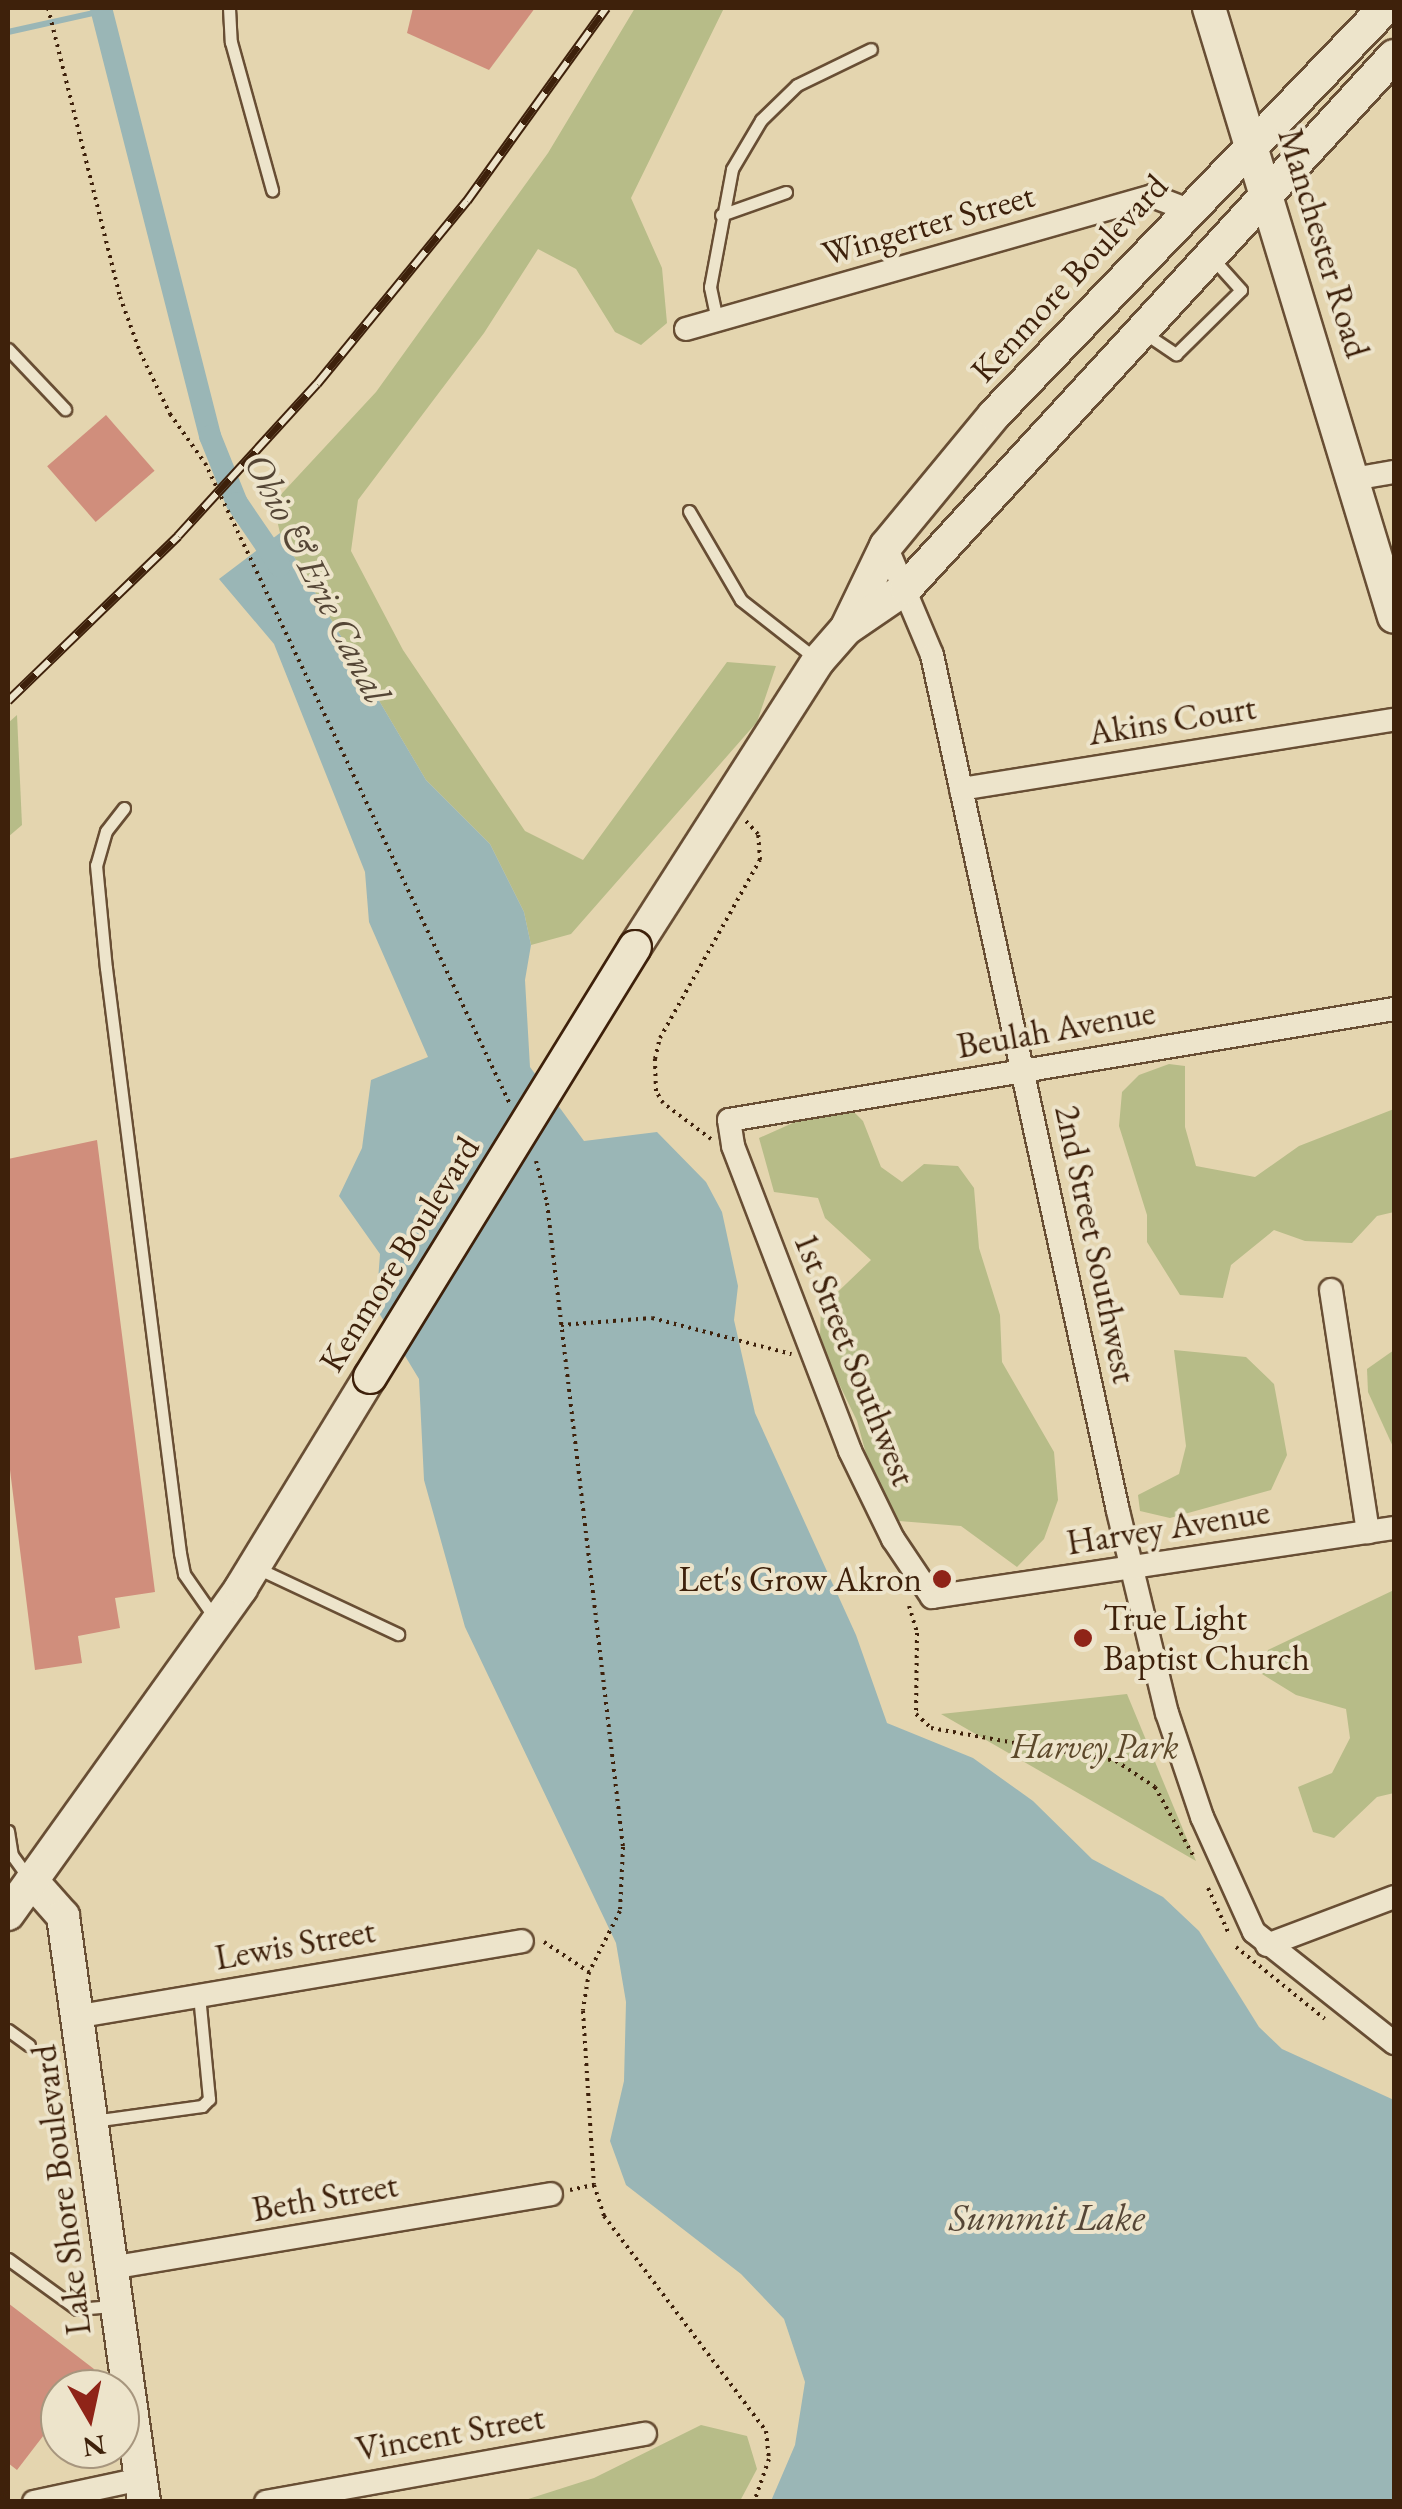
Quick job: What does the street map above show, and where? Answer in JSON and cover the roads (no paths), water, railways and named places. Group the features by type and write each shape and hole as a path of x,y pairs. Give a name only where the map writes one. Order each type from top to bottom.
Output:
{"main road":[{"name":"Manchester Road","path":"1209,8 1394,617"},
{"name":"Kenmore Boulevard","path":"846,629 886,546 994,415 1384,8"},
{"name":"Kenmore Boulevard","path":"8,1914 17,1864 218,1620 254,1566 726,799 818,661 846,629 906,588 1394,56"},
{"name":"Lake Shore Boulevard","path":"17,1864 63,1916 80,2016 115,2306 143,2490"}],"street":[{"name":"Wingerter Street","path":"686,329 1152,196 1188,210"},
{"path":"1353,479 1394,472"},
{"name":"2nd Street Southwest","path":"886,546 932,655 1131,1568 1167,1713 1202,1817 1254,1932 1394,2043"},
{"name":"Akins Court","path":"961,789 1394,720"},
{"name":"Beulah Avenue","path":"729,1120 1394,1009"},
{"name":"1st Street Southwest","path":"729,1120 850,1451 893,1539 932,1597 952,1594"},
{"path":"1331,1290 1368,1532"},
{"name":"Harvey Avenue","path":"952,1594 1394,1528"},
{"path":"1268,1945 1394,1898"},
{"name":"Lewis Street","path":"80,2016 522,1940"},
{"name":"Beth Street","path":"110,2268 551,2194"},
{"name":"Vincent Street","path":"266,2502 645,2434"},
{"path":"34,2502 143,2490"}],"lane":[{"path":"229,8 231,42 272,190"},
{"path":"718,320 710,287 732,170 761,120 797,85 871,49"},
{"path":"721,215 786,192"},
{"path":"1140,330 1176,354 1241,290 1209,254"},
{"path":"8,348 65,410"},
{"path":"689,511 742,600 818,661"},
{"path":"124,808 106,830 96,865 106,968 180,1553 200,1604 218,1620"},
{"path":"254,1566 398,1634"},
{"path":"8,1831 17,1864"},
{"path":"93,2122 202,2106 208,2099 199,1996"},
{"path":"8,2030 28,2045"},
{"path":"8,2259 77,2309 115,2306"}],"water":[{"name":"Summit Lake","path":"280,533 426,780 490,844 524,912 531,945 525,980 530,1067 584,1141 657,1132 706,1182 722,1212 738,1286 734,1320 755,1413 856,1635 887,1723 973,1758 1033,1801 1092,1859 1163,1897 1199,1931 1259,2027 1282,2049 1394,2100 1394,2501 771,2501 795,2445 805,2382 784,2319 741,2274 626,2185 610,2141 624,2081 626,2002 616,1943 465,1627 424,1480 419,1379 376,1308 380,1254 339,1196 362,1148 371,1080 428,1057 369,922 365,872 274,644 219,579"}],"waterway":[{"name":"Ohio & Erie Canal","path":"101,8 210,436 237,503 280,566"},
{"path":"8,32 102,11"}],"railway":[{"path":"8,701 178,536 317,384 467,201 606,8"}],"place":[{"name":"Let's Grow Akron","path":"942,1579"},
{"name":"True Light Baptist Church","path":"1083,1638"}],"park label":[{"name":"Harvey Park","path":"1095,1746"}]}
